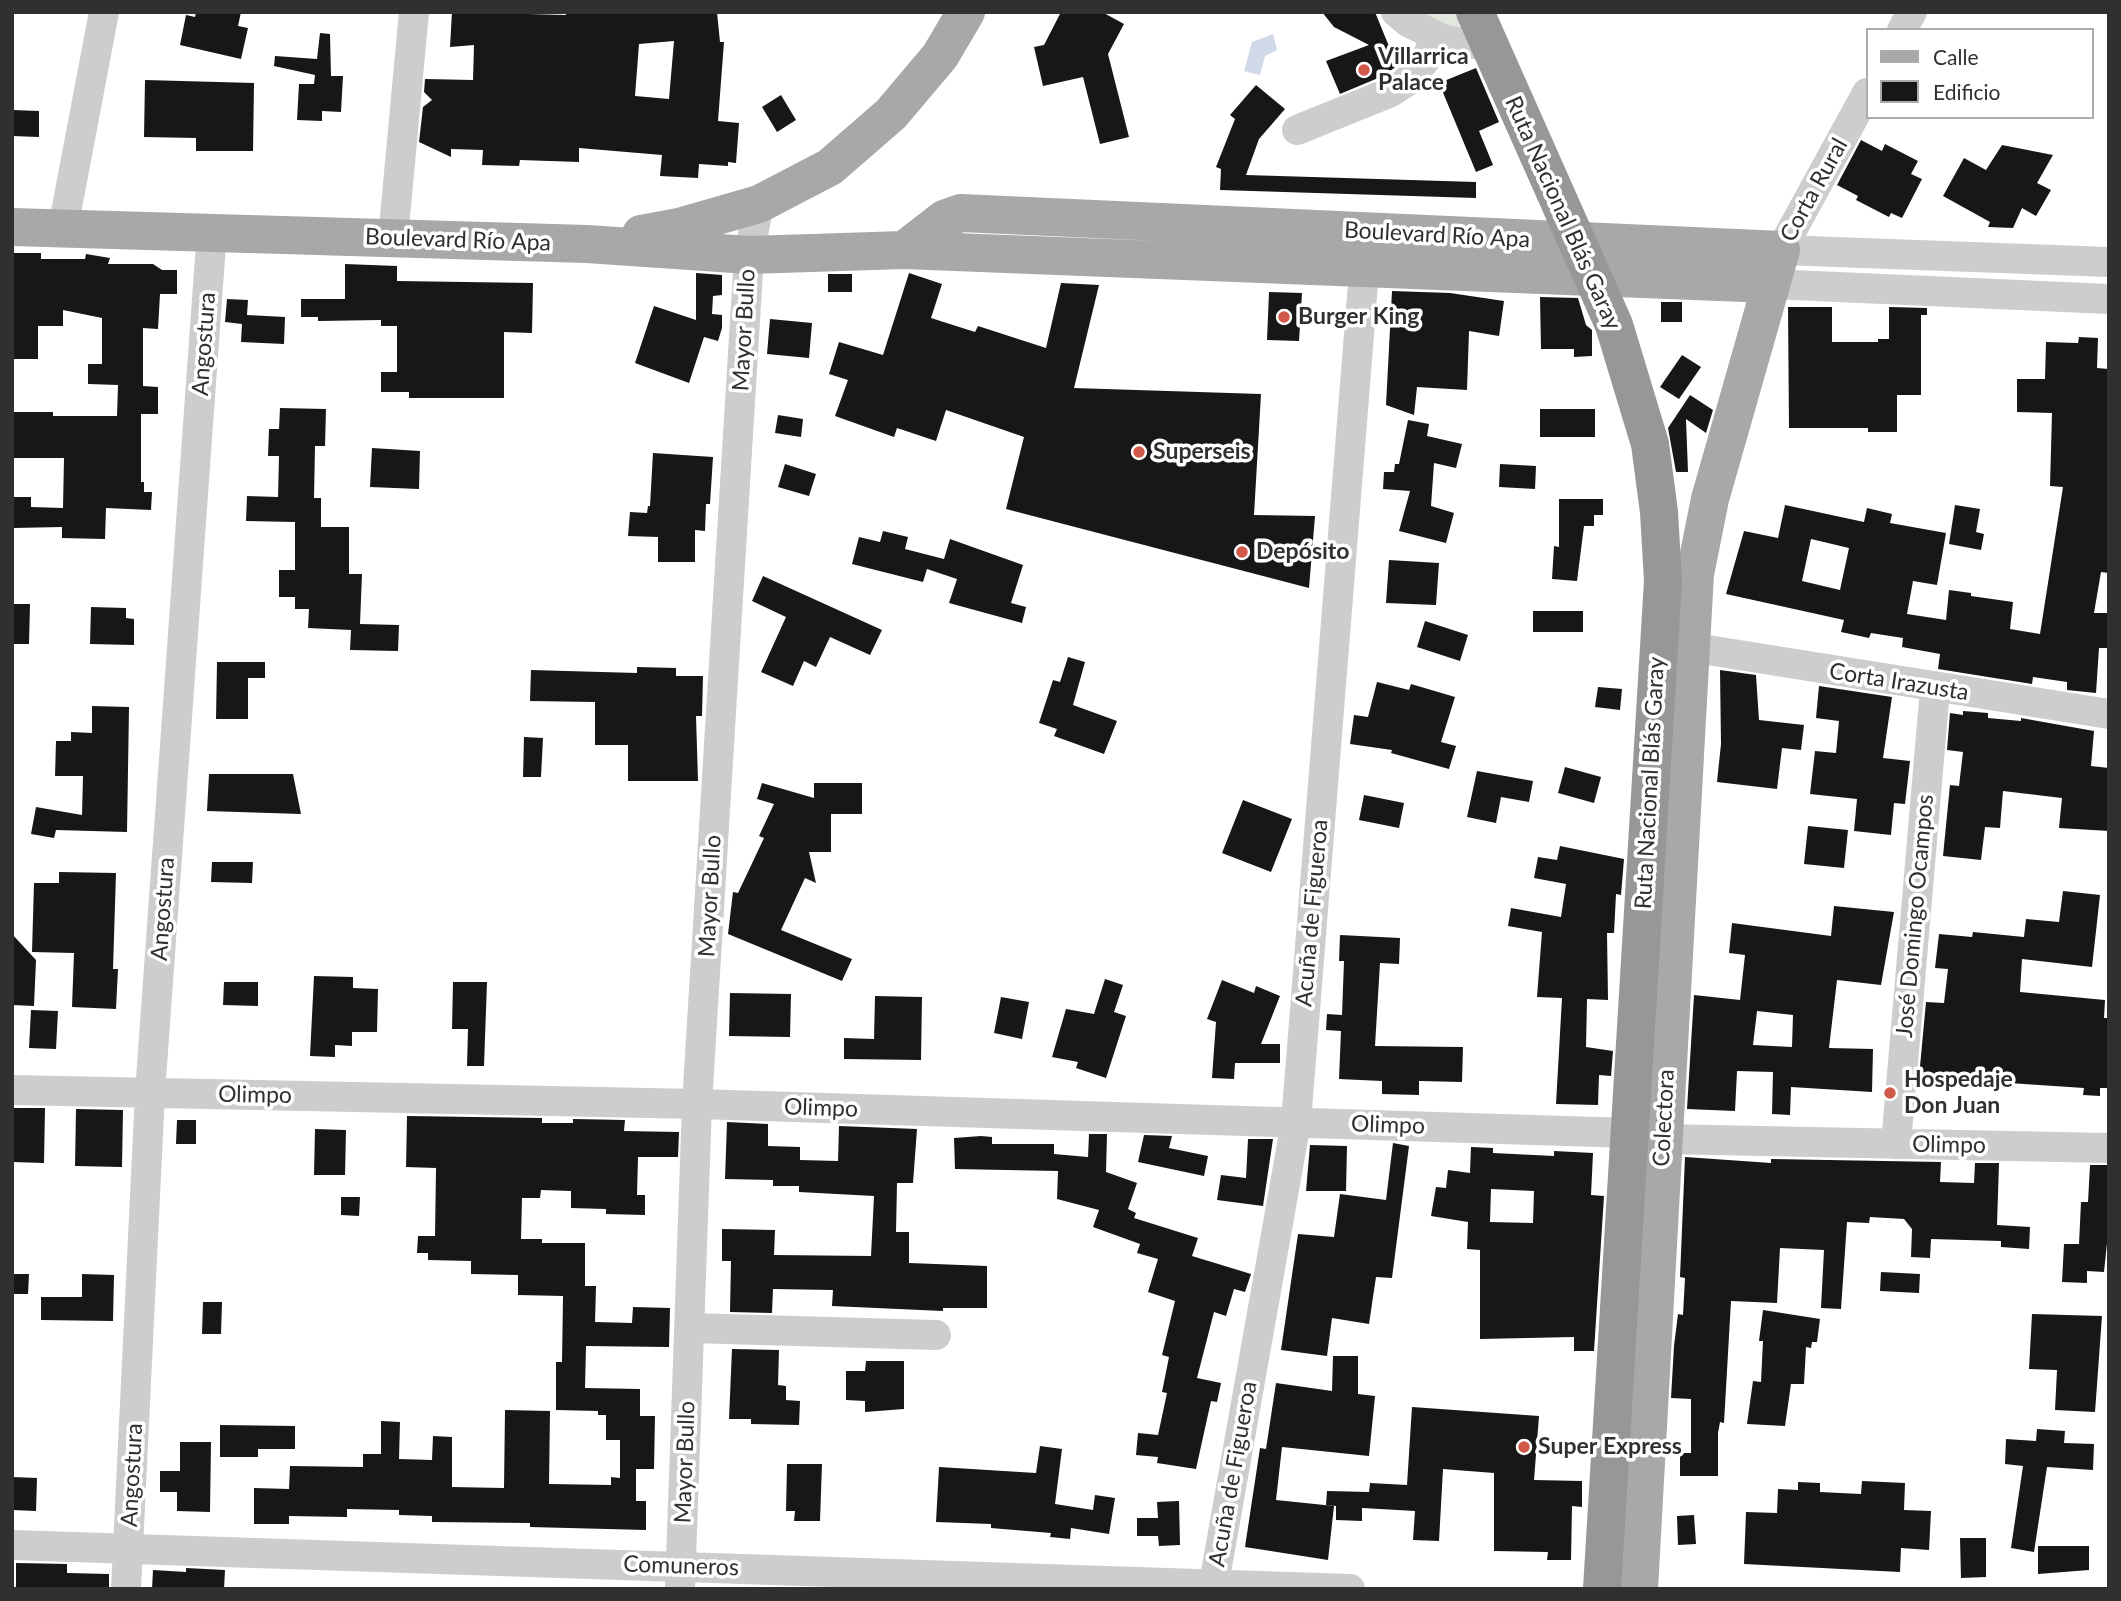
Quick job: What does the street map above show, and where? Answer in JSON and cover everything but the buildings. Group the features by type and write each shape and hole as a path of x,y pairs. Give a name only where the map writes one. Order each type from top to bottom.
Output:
{"highway":[{"name":"Ruta Nacional Blás Garay","path":"1482,29 1614,325 1650,444 1659,512 1663,582 1647,1136 1602,1589"}],"main road":[{"path":"587,244 680,227 759,204 830,167 891,114 940,56 967,12"},
{"name":"Boulevard Río Apa","path":"12,227 212,230 587,244 748,255 904,250 944,219 961,213 1365,250 1593,276 1775,267"},
{"name":"Boulevard Río Apa","path":"1365,250 1576,242 1775,267"},
{"name":"Colectora","path":"1639,1589 1647,1136 1695,574 1710,499 1775,267"}],"street":[{"path":"62,228 104,12"},
{"path":"393,237 414,12"},
{"path":"1396,12 1436,37 1482,29"},
{"path":"1903,28 1912,12"},
{"path":"1297,130 1391,92 1405,83 1422,66 1436,37"},
{"name":"Corta Rural","path":"1775,267 1866,95"},
{"name":"Mayor Bullo","path":"680,1578 697,1104 748,255 759,204"},
{"name":"Angostura","path":"126,1589 150,1093 212,230"},
{"name":"Acuña de Figueroa","path":"1213,1587 1296,1122 1365,250"},
{"name":"Boulevard Río Apa","path":"1775,267 2109,262"},
{"name":"Boulevard Río Apa","path":"1775,267 2109,299"},
{"name":"Corta Irazusta","path":"1689,647 1935,689 2109,715"},
{"name":"José Domingo Ocampos","path":"1896,1144 1935,689"},
{"name":"Olimpo","path":"12,1090 697,1104 1896,1144 2109,1148"},
{"path":"689,1328 936,1335"},
{"name":"Comuneros","path":"12,1545 128,1548 680,1578 1350,1589"}],"shaded area":[{"path":"1411,12 1456,12 1460,27 1456,31"}],"water":[{"path":"1273,34 1277,50 1265,56 1260,75 1244,71 1252,42"}],"place":[{"name":"Villarrica Palace","path":"1364,70"},
{"name":"Burger King","path":"1284,317"},
{"name":"Superseis","path":"1139,452"},
{"name":"Depósito","path":"1242,552"},
{"name":"Hospedaje Don Juan","path":"1890,1093"},
{"name":"Super Express","path":"1524,1447"}]}
